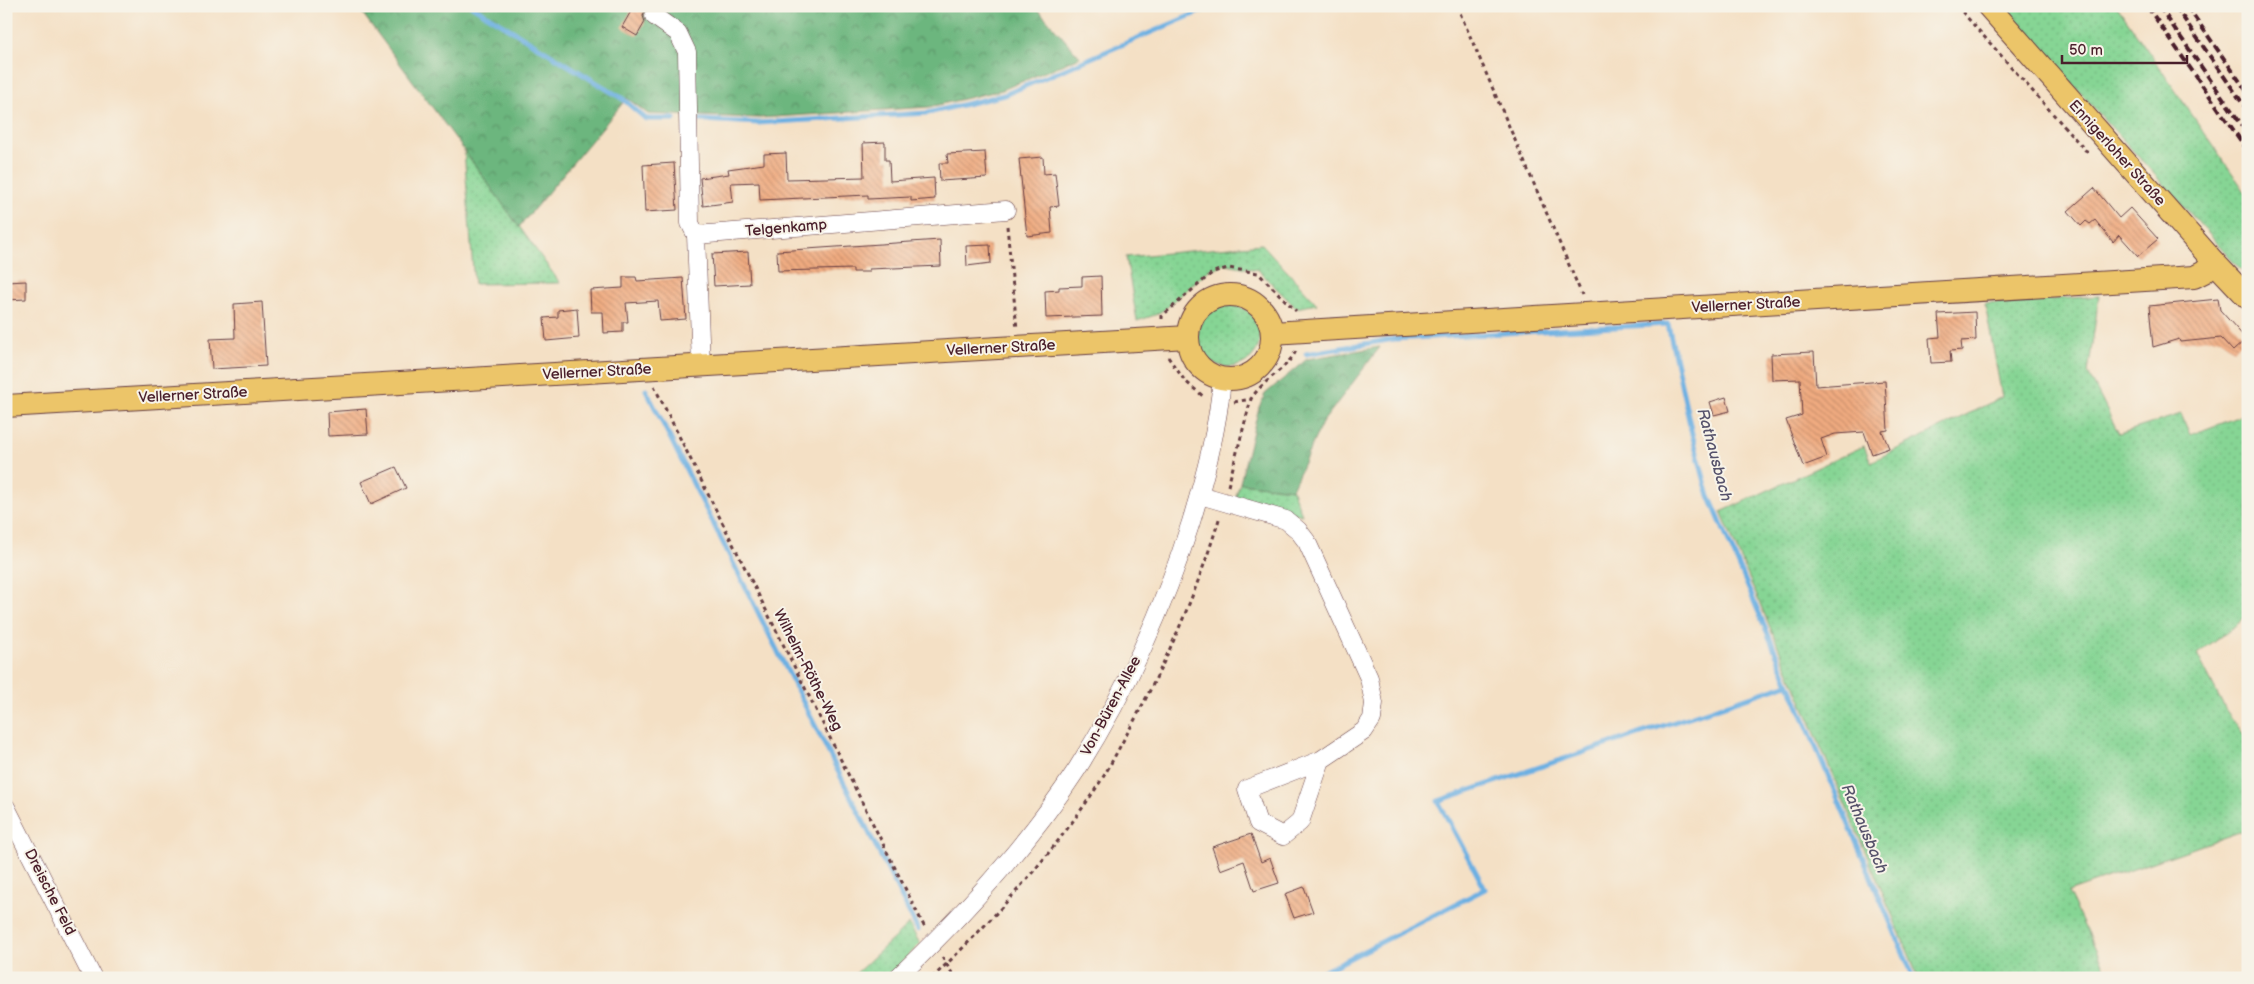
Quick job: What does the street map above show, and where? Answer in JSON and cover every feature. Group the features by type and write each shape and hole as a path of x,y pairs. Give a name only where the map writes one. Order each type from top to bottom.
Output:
{"main road":[{"name":"Ennigerloher Straße","path":"1988,6 2248,298"},
{"name":"Vellerner Straße","path":"1272,333 2194,277 2204,272 2214,262"},
{"path":"1235,295 1249,299 1261,307 1269,319 1272,333 1272,346 1267,358 1259,368 1248,376 1235,379 1221,389 1198,364 1190,352 1188,337 1190,323 1197,310 1208,301 1221,296 1235,295"},
{"name":"Vellerner Straße","path":"6,406 1188,337"}],"street":[{"path":"654,16 678,34 687,52 690,223 696,235 701,365"},
{"name":"Telgenkamp","path":"696,235 1006,210"},
{"name":"Von-Büren-Allee","path":"897,978 933,944 1034,829 1077,769 1118,696 1157,615 1180,558 1200,495 1212,446 1221,389"},
{"path":"1200,495 1286,520 1298,530 1307,542 1366,670 1374,703 1372,719 1364,731 1321,760 1247,789 1258,823 1283,836 1300,822 1321,760"},
{"name":"Dreische Feld","path":"6,807 93,978"}],"path":[{"path":"1457,6 1582,296 1585,314"},
{"path":"1006,210 1018,347"},
{"path":"1294,311 1270,283 1258,273 1228,268 1213,272 1162,316 1166,355 1185,381 1204,398 1221,389 1238,402 1251,399 1257,389 1293,358 1297,349"},
{"name":"Wilhelm-Röthe-Weg","path":"651,369 653,385 933,944 947,963 954,978"}],"green space":[{"path":"357,6 1035,6 1080,57 1002,90 929,107 759,118 648,114 627,98 519,227"},
{"path":"2001,6 2117,6 2248,196 2248,277"},
{"path":"464,150 560,283 474,284"},
{"path":"1262,244 1317,304 1296,308 1258,270 1226,264 1209,270 1165,309 1155,315 1137,321 1126,257"},
{"path":"2099,296 2088,373 2119,434 2181,414 2190,435 2248,413 2248,616 2197,654 2225,709 2248,740 2248,829 2068,892 2110,978 1919,978 1721,512 1864,446 1871,462 2002,397 1985,304"},
{"path":"1229,305 1241,307 1251,314 1258,324 1260,336 1258,348 1251,358 1241,365 1229,367 1217,365 1207,358 1200,348 1198,336 1200,324 1207,314 1217,307"},
{"path":"1380,347 1322,423 1292,489 1240,483 1259,407 1265,394 1307,359"},
{"path":"1240,483 1292,489 1302,515 1235,499"},
{"path":"909,924 920,944 885,978 851,978"}],"building":[{"path":"634,6 650,6 645,10 643,16 645,22 637,36 622,27"},
{"path":"885,142 885,160 889,160 890,181 934,178 935,199 911,201 911,197 868,199 868,195 760,200 759,182 731,183 733,202 703,206 700,178 729,174 728,169 764,164 764,154 786,153 787,179 864,177 863,143"},
{"path":"985,152 987,178 940,181 939,163 948,163 947,154"},
{"path":"1043,157 1044,174 1055,173 1059,206 1050,207 1052,233 1027,236 1019,159"},
{"path":"674,163 677,210 645,212 643,165"},
{"path":"2094,188 2119,218 2130,208 2158,239 2138,256 2119,235 2113,242 2095,220 2090,224 2086,221 2081,226 2068,211"},
{"path":"940,240 941,266 869,269 869,272 853,272 853,269 778,271 777,251"},
{"path":"990,245 991,263 967,266 966,246"},
{"path":"748,252 750,284 714,286 712,254"},
{"path":"1101,276 1102,316 1046,318 1045,291 1059,290 1059,287 1082,286 1082,277"},
{"path":"623,277 636,277 637,281 683,278 686,319 660,321 658,301 626,303 628,322 623,322 623,332 604,333 603,312 591,312 590,290 623,288"},
{"path":"26,281 26,299 6,300 6,282"},
{"path":"2218,299 2220,310 2246,339 2233,351 2221,338 2180,342 2179,339 2153,347 2149,306"},
{"path":"262,302 266,366 212,369 210,339 235,338 234,304"},
{"path":"577,308 579,338 546,341 544,318 558,317 558,310"},
{"path":"1975,312 1976,340 1961,341 1962,350 1950,351 1951,362 1931,363 1929,338 1940,337 1938,314"},
{"path":"1814,352 1816,386 1885,381 1888,430 1882,431 1889,448 1872,454 1864,432 1835,434 1821,439 1827,457 1803,466 1786,420 1802,415 1800,379 1772,380 1771,354"},
{"path":"1726,397 1730,411 1714,415 1710,402"},
{"path":"366,409 368,434 328,436 327,412"},
{"path":"396,467 406,488 371,504 361,482"},
{"path":"1251,834 1261,862 1270,858 1279,883 1254,891 1244,861 1220,870 1212,847"},
{"path":"1304,887 1313,912 1294,918 1285,894"}],"waterway":[{"path":"472,6 623,99 646,119 674,119"},
{"path":"701,120 758,123 928,113 1004,95 1213,6"},
{"name":"Rathausbach","path":"1306,354 1394,339 1668,324 1692,434 1708,493 1914,978"},
{"path":"646,390 918,930"},
{"path":"1311,978 1485,889 1438,801 1788,684"}],"railway":[{"path":"2147,6 2248,151"},
{"path":"2159,6 2248,134"},
{"path":"2175,6 2248,111"},
{"path":"2187,6 2248,93"}]}
